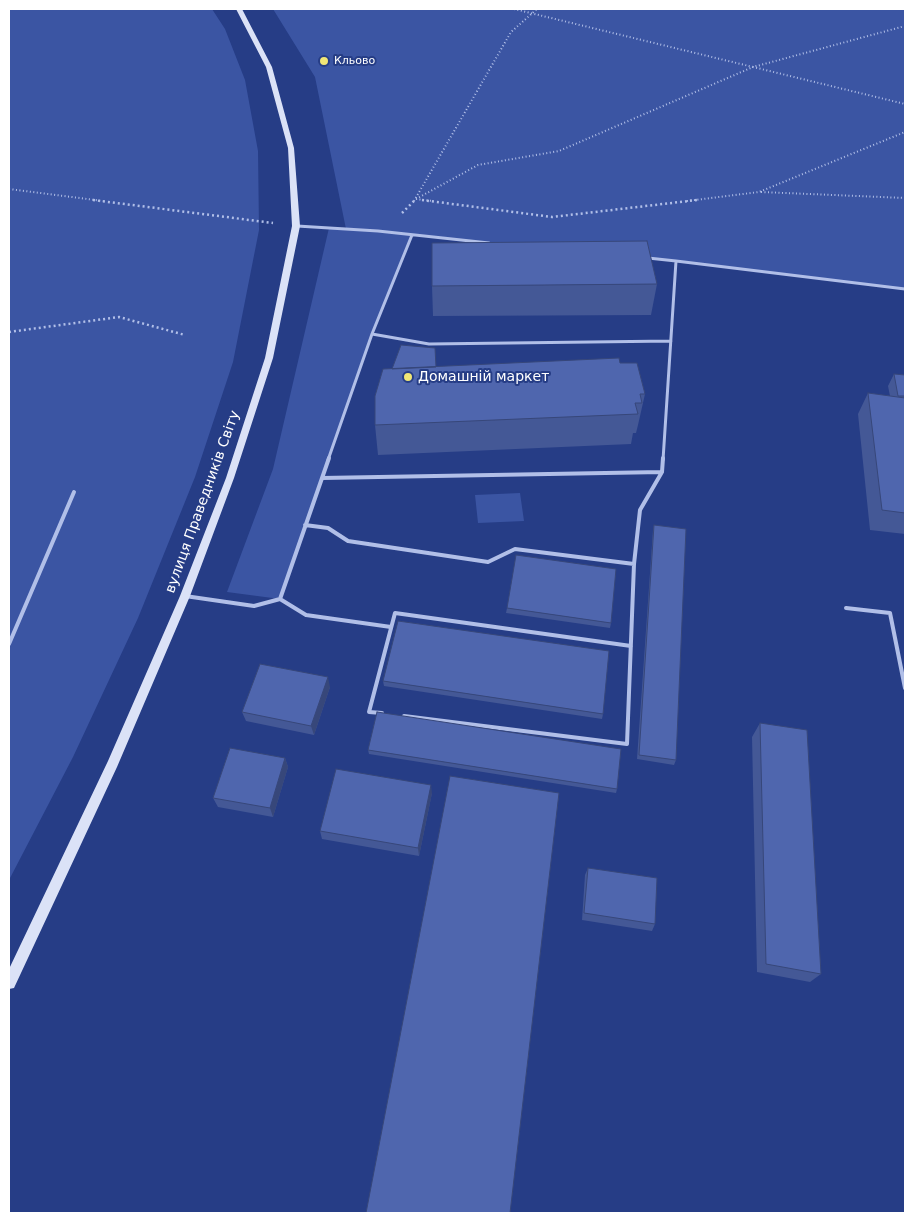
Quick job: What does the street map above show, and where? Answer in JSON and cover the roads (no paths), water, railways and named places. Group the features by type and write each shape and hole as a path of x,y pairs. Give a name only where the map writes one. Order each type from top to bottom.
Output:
{"main road":[{"name":"вулиця Праведників Світу","path":"9,983 113,763 185,596 230,478 269,358 296,226 291,148 269,68 239,9"}],"lane":[{"path":"296,226 490,243"},
{"path":"280,598 372,334 412,235"},
{"path":"646,258 905,289"},
{"path":"399,715 627,744 634,564 640,510 662,472 676,261"},
{"path":"372,334 429,344 671,341"},
{"path":"322,478 662,472"},
{"path":"9,644 74,492"},
{"path":"305,526 328,528 348,541 488,562 515,549 634,564"},
{"path":"185,596 254,606 280,598"},
{"path":"280,598 306,615 391,627"},
{"path":"846,608 890,613 905,688"},
{"path":"389,714 369,712 395,613 631,646"}],"place":[{"name":"Кльово","path":"324,61"},
{"name":"Домашній маркет","path":"408,377"}]}
